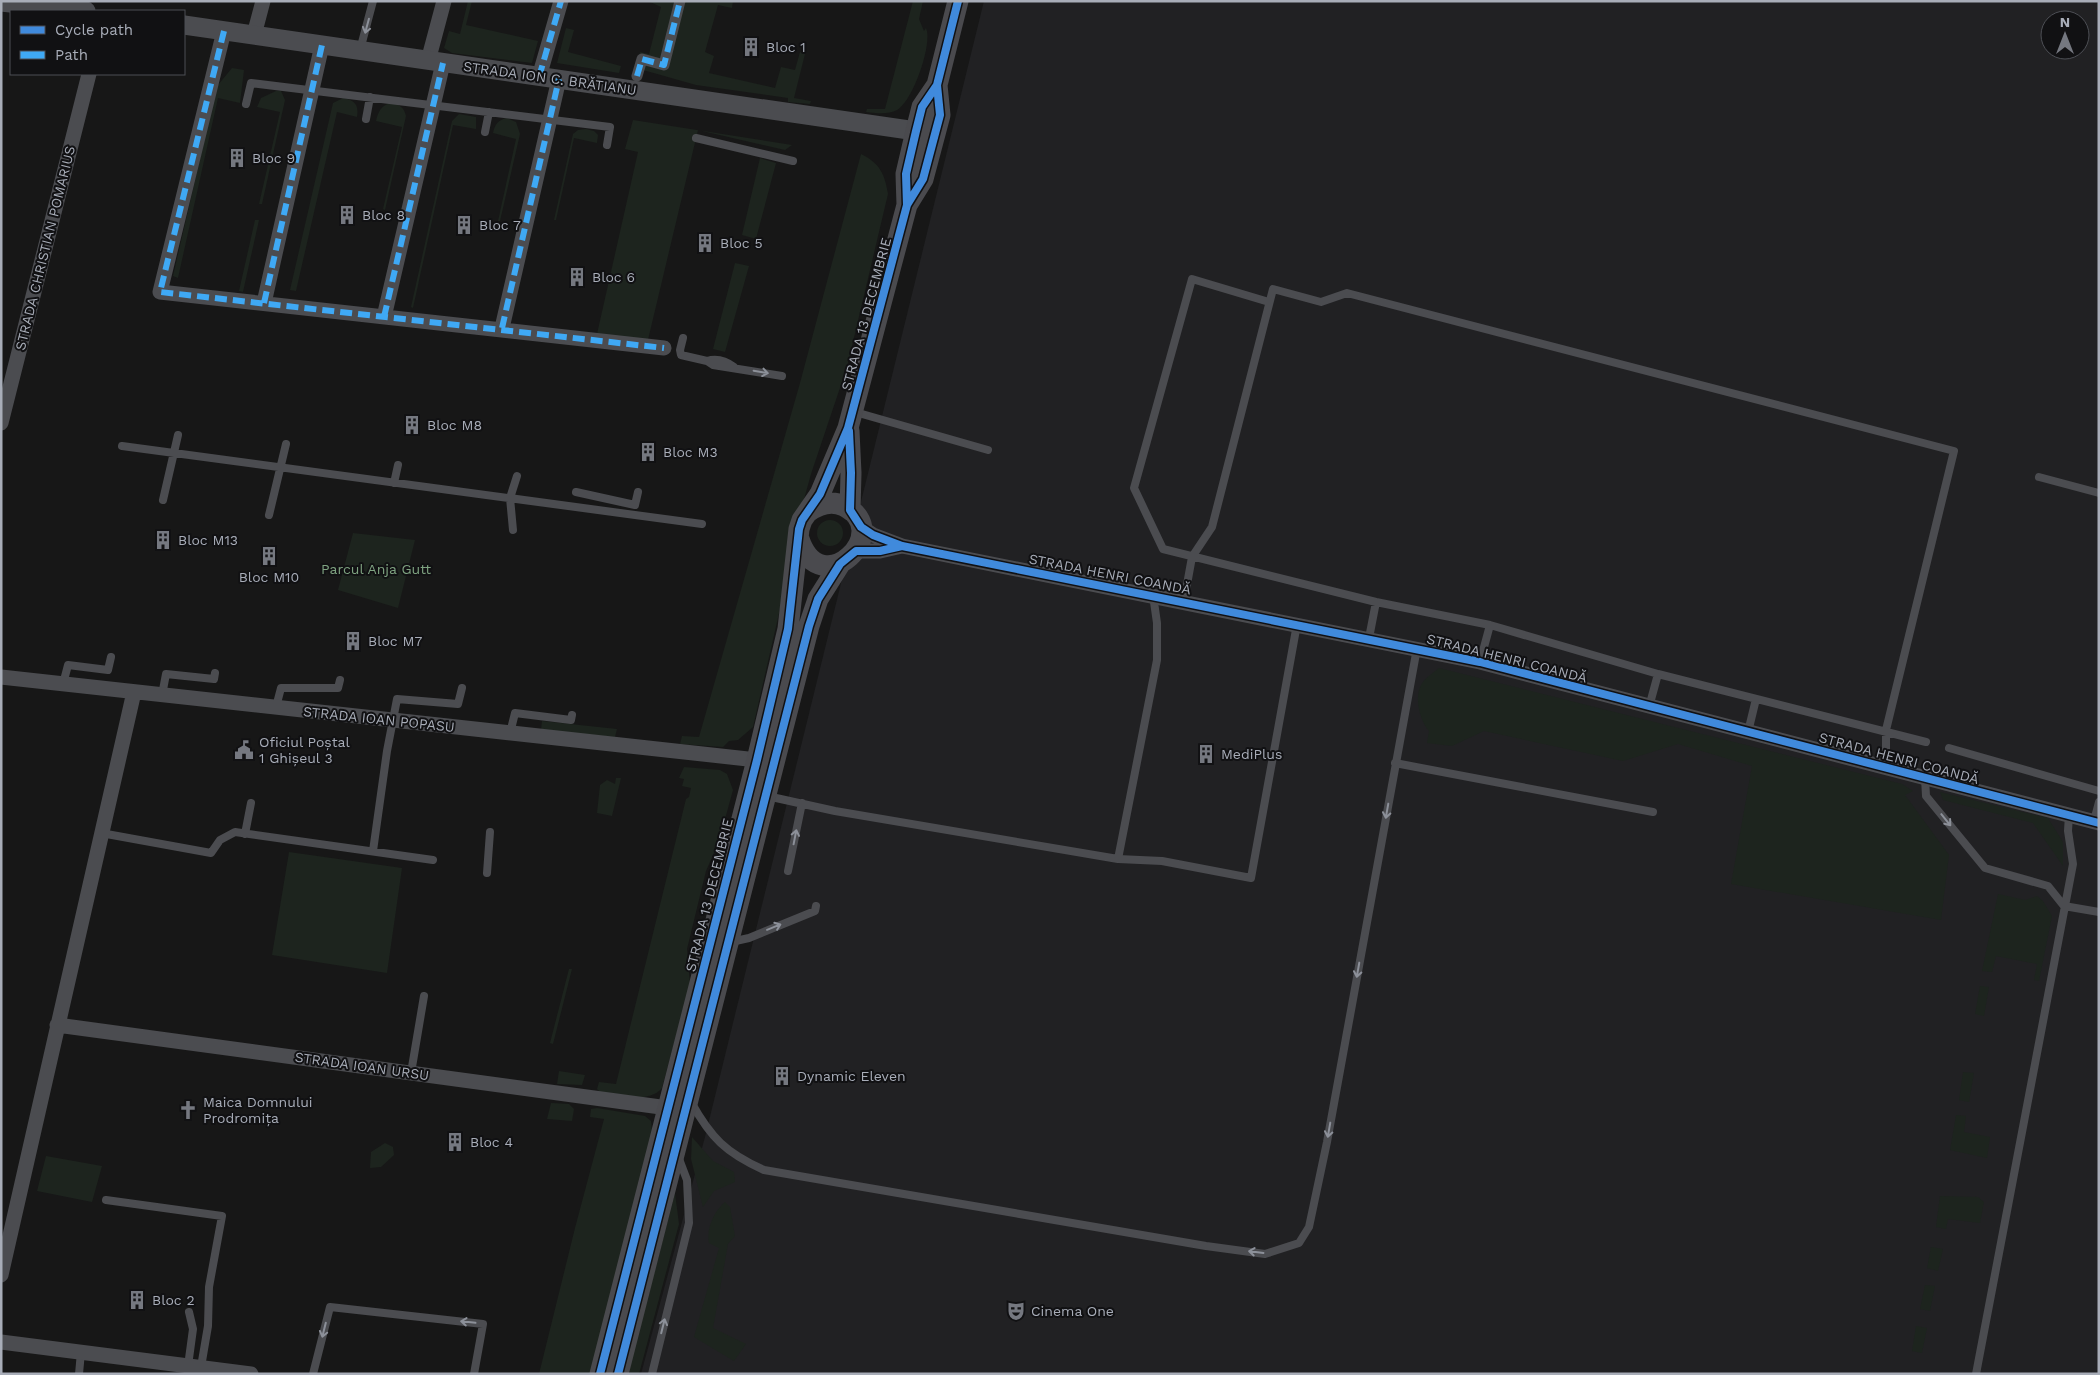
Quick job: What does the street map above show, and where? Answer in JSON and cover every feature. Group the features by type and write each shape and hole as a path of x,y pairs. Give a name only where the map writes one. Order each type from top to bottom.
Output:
{"main road":[{"name":"STRADA 13 DECEMBRIE","path":"907,205 923,179 940,115 938,84 958,1"},
{"name":"STRADA 13 DECEMBRIE","path":"600,1374 757,760 788,629 802,520 820,494 851,420 907,205 906,174 922,107 938,84"},
{"name":"STRADA 13 DECEMBRIE","path":"851,420 851,473 855,519 861,535 856,551"},
{"path":"808,512 816,506 830,503 855,519"},
{"path":"799,539 802,548 814,561 831,565 840,564"},
{"path":"618,1374 809,626 818,599 840,564 856,551"}],"street":[{"path":"254,35 263,1"},
{"path":"384,316 433,105 435,62 444,1"},
{"path":"540,77 561,1"},
{"path":"637,76 642,59 664,65 680,1"},
{"path":"1,2 67,5 83,10"},
{"name":"STRADA ION C. BRĂTIANU","path":"185,25 916,131"},
{"path":"224,31 160,292 502,328 664,348"},
{"path":"264,303 322,45"},
{"name":"STRADA CHRISTIAN POMARIUS","path":"1,423 89,75"},
{"path":"502,328 559,80"},
{"name":"STRADA HENRI COANDĂ","path":"855,519 872,535 902,546 1369,638 1480,662 2096,822"},
{"name":"STRADA HENRI COANDĂ","path":"856,551 880,551 902,546"},
{"name":"STRADA IOAN POPASU","path":"1,677 757,760"},
{"path":"1,1275 134,692"},
{"name":"STRADA IOAN URSU","path":"57,1025 668,1108"},
{"path":"1,1342 251,1374"}],"lane":[{"path":"360,51 373,1"},
{"path":"246,104 251,83 610,127 607,145"},
{"path":"366,119 370,97"},
{"path":"485,132 489,112"},
{"path":"696,138 793,161"},
{"path":"1269,302 1192,279 1134,488 1163,549 1376,602 1490,625 1658,674 1886,730 1926,742"},
{"path":"1184,601 1192,557 1212,527 1273,289 1321,302 1347,293 1954,451 1886,730 1884,766"},
{"path":"683,338 680,350 681,355 707,361 713,365 782,376"},
{"path":"851,420 988,450"},
{"path":"163,500 178,435"},
{"path":"269,515 286,444"},
{"path":"122,446 702,524"},
{"path":"394,483 398,465"},
{"path":"513,530 510,498 517,476"},
{"path":"2039,478 2099,493"},
{"path":"576,492 635,505 638,492"},
{"path":"1118,859 1157,660 1157,624 1153,595"},
{"path":"1369,638 1376,602"},
{"path":"766,796 1118,859 1162,862 1250,878 1297,624"},
{"path":"1480,662 1490,625"},
{"path":"689,1098 709,1132 734,1155 764,1170 1206,1246 1265,1254 1299,1243 1309,1226 1327,1142 1416,648"},
{"path":"63,684 68,665 108,670 111,657"},
{"path":"162,695 166,674 214,679 216,673"},
{"path":"1649,707 1658,674"},
{"path":"276,707 281,688 338,688 340,680"},
{"path":"374,851 397,699 458,704 462,688"},
{"path":"1748,732 1756,699"},
{"path":"510,733 515,713 571,720 572,715"},
{"path":"1949,748 2099,791"},
{"path":"1395,762 1653,812"},
{"path":"1925,778 1926,796 1985,868 2048,886 2064,906 2099,912"},
{"path":"2096,822 2099,802"},
{"path":"245,834 250,803"},
{"path":"788,871 802,803"},
{"path":"1976,1374 2073,864 2068,831 2068,815"},
{"path":"487,874 490,832"},
{"path":"101,833 211,853 220,840 229,834 245,834 433,860"},
{"path":"729,942 749,938 815,911 816,906"},
{"path":"411,1073 424,996"},
{"path":"652,1374 689,1223 687,1180 676,1151"},
{"path":"106,1200 222,1216 209,1287 208,1326 193,1368"},
{"path":"313,1374 330,1307 483,1324 474,1374"},
{"path":"189,1312 193,1329 193,1368"},
{"path":"79,1374 81,1352"}],"shaded area":[{"path":"984,1 2099,1 2099,1374 641,1374 705,1137"}],"green space":[{"path":"468,1 472,1 466,25 538,41 532,63 452,53 444,48 449,31 460,34"},
{"path":"648,1 733,1 732,8 718,5 705,52 714,56 709,73 775,88 781,67 795,70 800,52 805,54 794,98 811,101 810,104 788,102 788,98 696,85 636,68 640,52 649,54 661,7"},
{"path":"913,1 923,1 919,19 924,31 926,28 927,35 927,46 915,84 903,105 897,110 886,113 866,112 867,109 885,109"},
{"path":"566,28 574,30 568,52 621,66 619,73 557,63"},
{"path":"232,68 244,70 240,103 218,98 178,278 173,276 215,94 218,85"},
{"path":"276,91 281,91 285,100 262,204 259,204 280,112 257,107 261,98"},
{"path":"343,98 351,100 357,106 357,117 337,112 296,291 290,290 333,103"},
{"path":"391,103 401,107 406,116 385,210 383,209 402,127 376,121 381,109"},
{"path":"459,114 476,117 476,129 453,125 413,308 411,307 452,121"},
{"path":"507,118 516,122 520,134 500,221 498,221 516,139 493,133 497,123"},
{"path":"633,120 698,130 647,344 597,334 638,152 625,149"},
{"path":"578,130 594,131 598,135 597,143 574,138 556,220 554,220 573,134"},
{"path":"701,131 792,145 785,150"},
{"path":"861,154 873,161 880,170 888,194 847,367 811,474 788,557 780,609 753,727 738,740 729,741 723,747 680,744 682,736 699,737 800,383"},
{"path":"760,158 776,163 756,239 742,235"},
{"path":"255,220 259,220 243,292 239,291"},
{"path":"735,263 749,266 725,352 713,349"},
{"path":"830,520 839,524 843,533 839,542 830,546 821,542 817,533 821,524"},
{"name":"Parcul Anja Gutt","path":"353,533 415,540 398,608 338,590"},
{"path":"1439,668 1902,784 1913,791 1905,795 1949,855 1941,920 1731,884 1752,766 1678,744 1623,761 1484,731 1452,746 1427,743 1429,731 1419,709 1418,696 1421,685"},
{"path":"542,721 617,729 615,737 541,730"},
{"path":"684,767 720,770 727,774 733,790 719,841 706,871 687,949 690,984 662,1088 650,1096 642,1097 625,1097 601,1093 597,1089 599,1082 616,1084 686,799 689,797 691,788 682,786 684,779 679,778"},
{"path":"616,778 621,778 612,816 597,813 600,785 607,780 615,784"},
{"path":"1940,792 2048,818 2063,842 2063,866 2033,823 1943,800"},
{"path":"289,852 402,868 387,973 272,955"},
{"path":"1998,894 2025,900 2037,896 2043,901 2052,916 2039,981 2034,980 2037,964 1996,956 1992,972 1982,971"},
{"path":"569,969 572,969 553,1044 550,1043"},
{"path":"1980,986 1989,987 1984,1016 1975,1014"},
{"path":"559,1071 585,1075 582,1085 557,1084"},
{"path":"1963,1072 1974,1073 1969,1102 1959,1100"},
{"path":"551,1103 569,1104 574,1109 572,1121 547,1119"},
{"path":"597,1108 645,1116 651,1121 652,1131 591,1374 539,1374 604,1119 590,1117 591,1109"},
{"path":"1956,1115 1966,1116 1964,1132 1990,1137 1987,1158 1950,1150"},
{"path":"692,1137 713,1161 734,1172 735,1182 714,1191 703,1207 691,1159"},
{"path":"385,1143 393,1147 394,1155 381,1167 370,1168 371,1152"},
{"path":"46,1156 102,1166 92,1202 37,1191"},
{"path":"675,1193 679,1224 639,1374 628,1374"},
{"path":"1940,1196 1978,1197 1984,1202 1980,1223 1948,1219 1946,1229 1936,1227"},
{"path":"725,1202 730,1207 735,1236 728,1244 713,1328 746,1344 734,1361 694,1337 719,1248 709,1243 710,1226 717,1210"},
{"path":"1931,1247 1943,1249 1938,1271 1927,1268"},
{"path":"1925,1285 1935,1286 1930,1311 1920,1309"},
{"path":"1916,1326 1927,1328 1922,1353 1912,1351"}],"marked path":[{"path":"539,77 561,1"},
{"path":"637,76 642,59 664,65 680,1"},
{"path":"224,31 160,292 664,348"},
{"path":"264,303 322,45"},
{"path":"384,317 443,63"},
{"path":"502,328 559,79"}],"cycle path":[{"path":"600,1374 757,760 788,629 799,529 802,520 820,494 848,428 907,205 923,179 940,115 937,85 958,1"},
{"path":"907,205 906,174 916,131 922,107 937,85"},
{"path":"849,431 850,510 861,527 873,535 902,546 1480,662 2099,823"},
{"path":"618,1374 809,626 818,599 840,564 856,551 880,551 902,546"}],"place":[{"name":"Bloc 1","path":"751,47"},
{"name":"Bloc 9","path":"237,158"},
{"name":"Bloc 8","path":"347,215"},
{"name":"Bloc 7","path":"464,225"},
{"name":"Bloc 5","path":"705,243"},
{"name":"Bloc 6","path":"577,277"},
{"name":"Bloc M8","path":"412,425"},
{"name":"Bloc M3","path":"648,452"},
{"name":"Bloc M13","path":"163,540"},
{"name":"Bloc M10","path":"269,556"},
{"name":"Bloc M7","path":"353,641"},
{"name":"Oficiul Poștal 1 Ghișeul 3","path":"244,750"},
{"name":"MediPlus","path":"1206,754"},
{"name":"Dynamic Eleven","path":"782,1076"},
{"name":"Maica Domnului Prodromița","path":"188,1110"},
{"name":"Bloc 4","path":"455,1142"},
{"name":"Bloc 2","path":"137,1300"},
{"name":"Cinema One","path":"1016,1311"}]}
